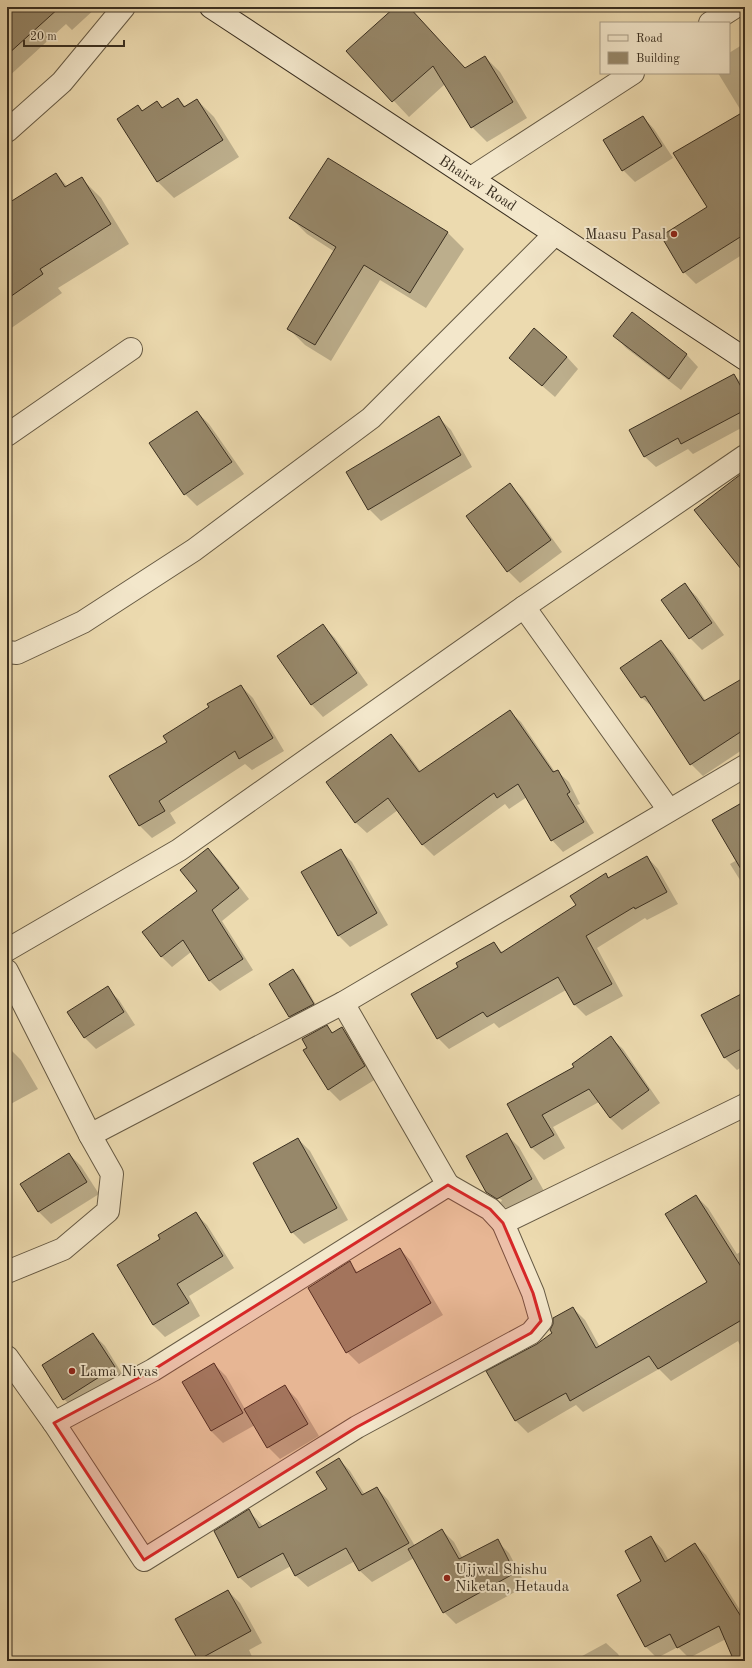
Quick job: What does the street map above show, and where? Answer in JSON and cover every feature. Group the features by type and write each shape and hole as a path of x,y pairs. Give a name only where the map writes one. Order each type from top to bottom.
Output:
{"street":[{"path":"7,131 62,82 124,7"},
{"name":"Bhairav Road","path":"211,7 745,359"},
{"path":"712,22 735,7"},
{"path":"471,178 631,74"},
{"path":"7,652 17,653 83,622 181,559 371,418 555,234"},
{"path":"7,435 131,349"},
{"path":"7,950 179,850 524,607 745,456"},
{"path":"524,607 668,810"},
{"path":"90,1135 342,1003 745,766"},
{"path":"7,971 90,1135 112,1174 108,1211 63,1249 7,1272"},
{"path":"7,1357 54,1423 144,1560 357,1427 531,1333 541,1320 533,1293 503,1223 490,1209 448,1185 342,1003"},
{"path":"503,1223 745,1105"},
{"path":"54,1423 153,1370 448,1185"}],"highlighted area":[{"path":"448,1185 490,1209 503,1223 533,1293 541,1321 531,1333 357,1427 144,1560 54,1423 153,1370"}],"building":[{"path":"7,7 60,7 7,55"},
{"path":"395,7 409,7 465,68 485,56 513,102 471,128 433,66 392,102 346,51"},
{"path":"178,98 184,107 197,99 223,140 157,182 117,119 138,105 142,111 157,101 162,108"},
{"path":"745,111 745,234 683,273 661,236 707,207 673,153"},
{"path":"643,116 662,146 622,171 603,140"},
{"path":"328,158 448,232 410,293 364,265 315,345 287,329 336,247 289,218"},
{"path":"56,173 65,187 82,177 111,224 40,269 43,274 7,299 7,204"},
{"path":"632,312 687,354 669,379 613,336"},
{"path":"534,328 567,357 542,386 509,358"},
{"path":"734,374 745,394 745,410 681,444 678,438 644,457 629,430"},
{"path":"197,411 232,462 184,495 149,443"},
{"path":"439,416 461,455 368,510 346,472"},
{"path":"745,471 745,574 694,510"},
{"path":"510,483 551,540 507,572 466,516"},
{"path":"685,583 712,623 689,639 661,600"},
{"path":"323,624 357,673 311,705 277,656"},
{"path":"661,640 704,701 745,677 745,729 690,765 645,696 641,698 620,668"},
{"path":"241,685 273,738 239,759 235,751 159,801 165,811 139,826 109,776 167,742 163,736 209,707 207,704"},
{"path":"510,710 553,772 558,770 570,792 567,794 584,822 551,841 518,784 497,798 494,793 422,845 388,798 355,823 326,782 391,734 419,772"},
{"path":"745,801 745,876 712,820"},
{"path":"208,848 239,888 212,910 243,959 209,981 183,940 161,957 142,932 197,891 180,870"},
{"path":"341,849 377,913 338,936 301,872"},
{"path":"647,856 667,892 635,909 634,907 586,936 612,984 574,1005 558,977 487,1017 483,1012 437,1039 411,994 458,967 456,963 494,942 501,953 576,905 570,896 606,873 608,878"},
{"path":"293,969 314,1004 289,1017 269,984"},
{"path":"108,986 124,1012 84,1038 67,1012"},
{"path":"745,992 745,1047 724,1058 701,1015"},
{"path":"327,1025 332,1033 342,1027 365,1066 328,1090 303,1050 307,1048 302,1039"},
{"path":"611,1036 649,1090 610,1118 589,1089 542,1115 554,1135 531,1148 507,1104 574,1067 572,1064"},
{"path":"507,1133 532,1179 497,1199 486,1192 466,1156"},
{"path":"298,1138 337,1208 291,1233 253,1163"},
{"path":"69,1153 87,1182 38,1212 20,1184"},
{"path":"696,1195 745,1273 745,1318 658,1369 649,1356 570,1401 566,1393 515,1421 486,1371 537,1344 552,1333 550,1330 553,1324 553,1318 573,1307 596,1348 707,1282 665,1214"},
{"path":"196,1212 223,1256 177,1284 189,1303 153,1325 117,1265 160,1239 158,1235"},
{"path":"400,1248 431,1303 346,1353 308,1288 350,1261 356,1273"},
{"path":"93,1333 115,1367 63,1400 42,1365"},
{"path":"214,1363 243,1413 211,1431 182,1382"},
{"path":"285,1385 308,1424 267,1448 244,1409"},
{"path":"339,1458 362,1495 377,1487 409,1543 359,1571 346,1548 295,1576 283,1553 238,1578 214,1531 249,1509 259,1528 327,1489 316,1472"},
{"path":"442,1529 459,1559 498,1539 515,1573 443,1613 408,1549"},
{"path":"651,1536 665,1562 695,1543 745,1623 745,1661 734,1661 719,1626 677,1648 670,1634 645,1647 617,1595 641,1581 625,1551"},
{"path":"228,1590 251,1631 198,1660 175,1619"}],"place":[{"name":"Maasu Pasal","path":"674,234"},
{"name":"Lama Nivas","path":"72,1371"},
{"name":"Ujjwal Shishu Niketan, Hetauda","path":"447,1578"}]}
